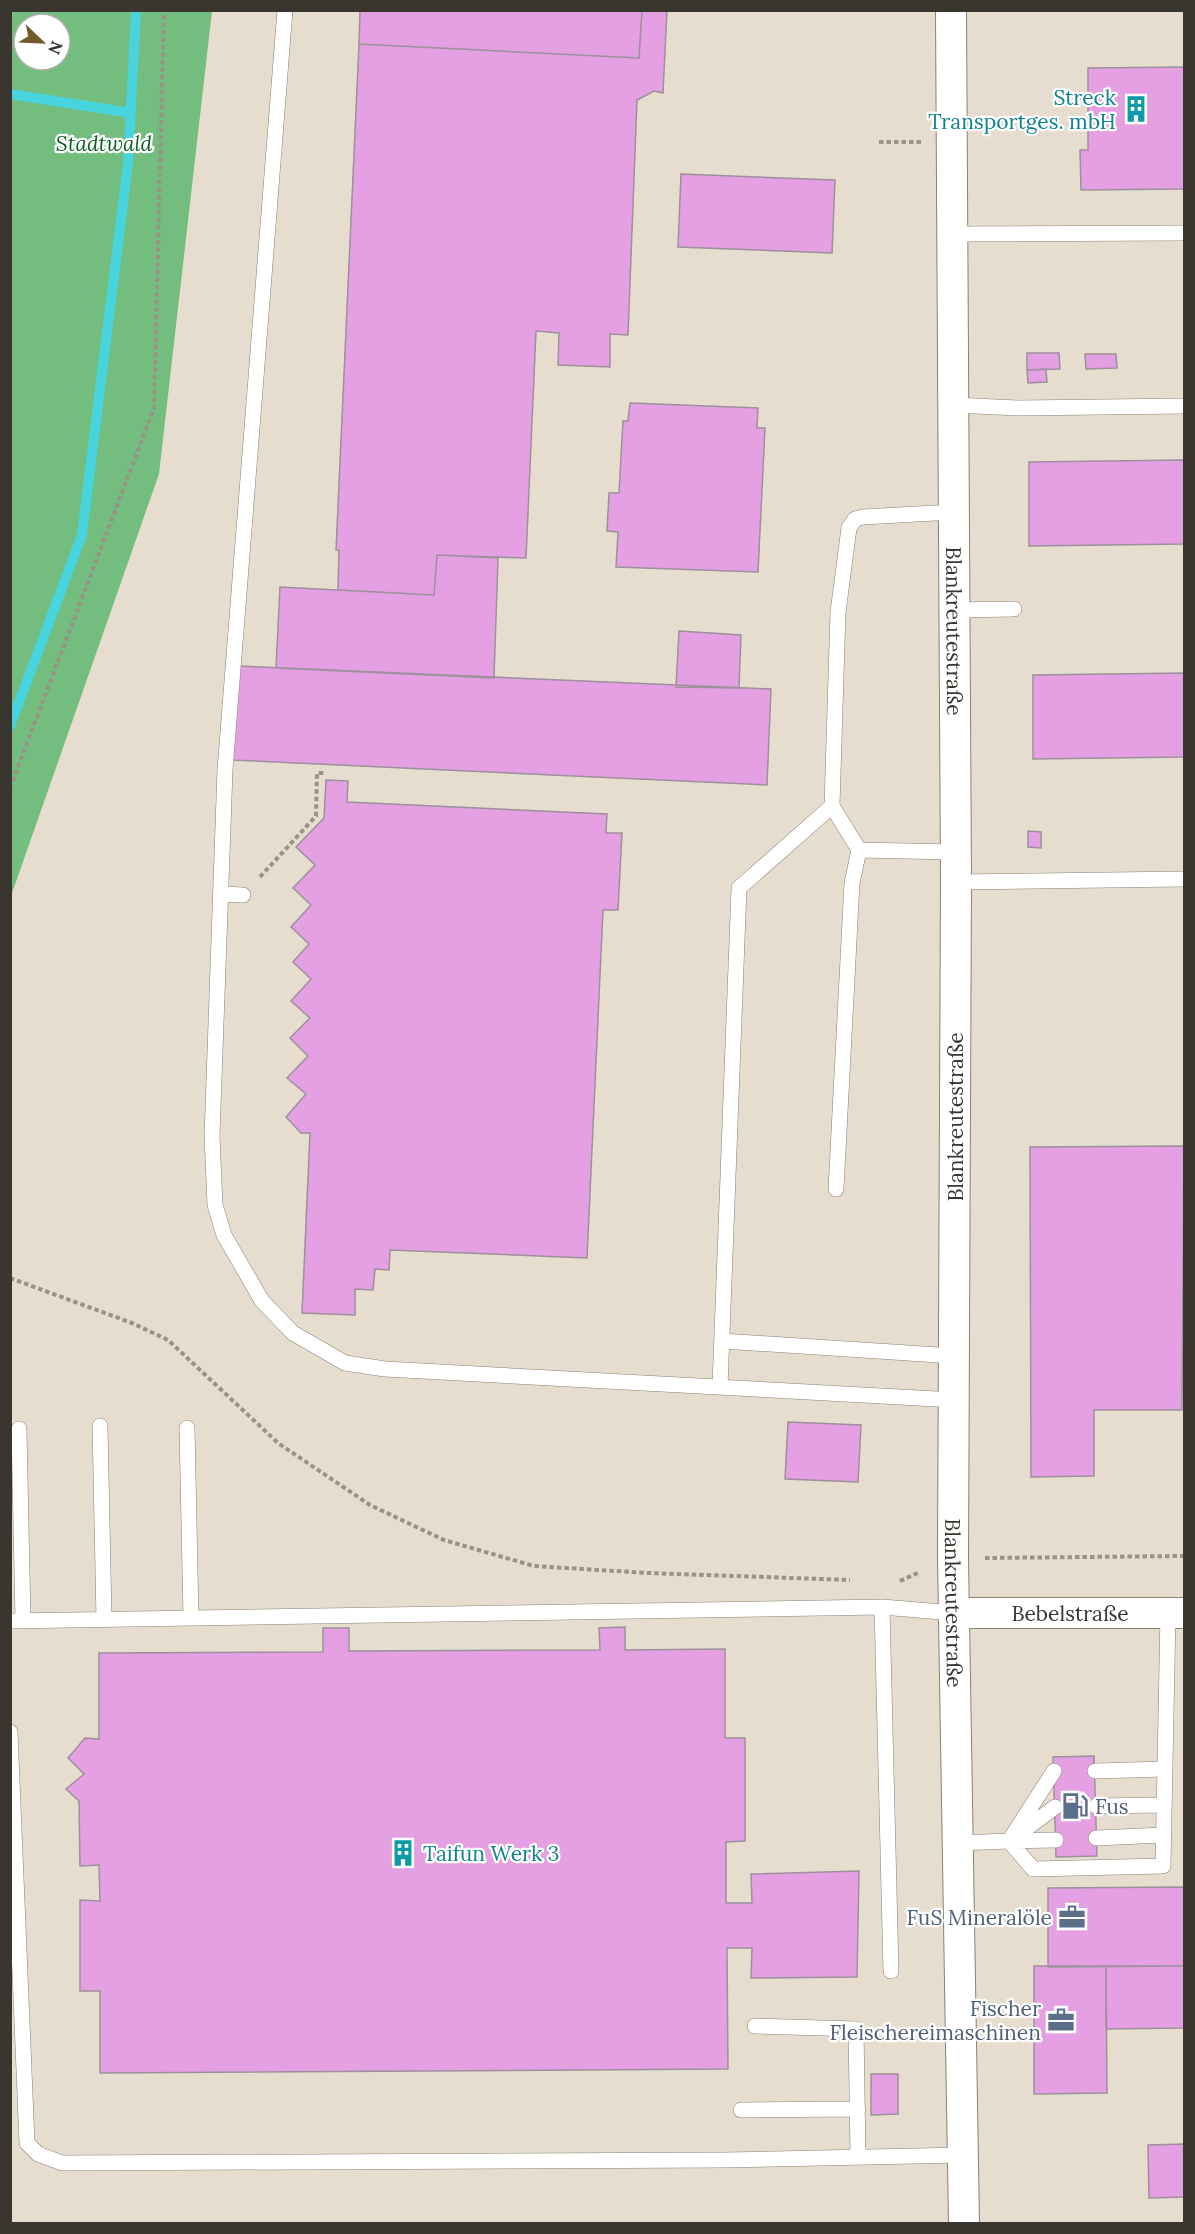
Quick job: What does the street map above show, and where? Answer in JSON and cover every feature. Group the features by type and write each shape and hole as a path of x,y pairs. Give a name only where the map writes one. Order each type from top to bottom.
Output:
{"street":[{"name":"Blankreutestraße","path":"951,10 952,610 956,882 954,1613 964,2223"},
{"name":"Bebelstraße","path":"954,1613 1176,1613"}],"lane":[{"path":"285,10 225,770 212,1136 215,1205 224,1235 262,1300 293,1333 345,1363 386,1369 954,1400"},
{"path":"952,234 1185,233"},
{"path":"953,405 1019,408 1185,406"},
{"path":"836,1189 852,883 859,850 832,806 838,612 849,528 855,519 863,517 953,512"},
{"path":"952,610 1014,609"},
{"path":"720,1386 739,888 832,806"},
{"path":"859,850 955,852"},
{"path":"956,882 1185,879"},
{"path":"222,894 243,895"},
{"path":"722,1341 954,1356"},
{"path":"100,1426 104,1619"},
{"path":"187,1428 191,1618"},
{"path":"19,1429 17,1621 882,1607 954,1613"},
{"path":"882,1607 891,1971"},
{"path":"1009,1841 1033,1869 1163,1866 1165,1769 1176,1613"},
{"path":"10,1732 27,2143 38,2154 62,2163 726,2160 963,2155"},
{"path":"1095,1770 1165,1769"},
{"path":"1009,1841 1054,1771"},
{"path":"1096,1806 1164,1805"},
{"path":"1009,1841 1055,1807"},
{"path":"1096,1838 1163,1835"},
{"path":"958,1843 1056,1840"},
{"path":"755,2026 856,2030 858,2156"},
{"path":"741,2110 858,2109"}],"path":[{"path":"10,788 154,408 164,10"},
{"path":"879,142 952,141"},
{"path":"243,895 316,816 317,773 326,773"},
{"path":"10,1278 132,1323 168,1340 278,1443 370,1505 444,1540 534,1566 648,1573 855,1580"},
{"path":"889,1581 901,1581 954,1558 1185,1556"}],"green space":[{"name":"Stadtwald","path":"11,10 212,11 159,474 11,896"}],"building":[{"path":"360,10 642,10 639,58 359,44"},
{"path":"642,10 667,10 663,93 654,91 637,100 628,335 610,334 610,367 558,365 559,333 536,331 526,558 437,555 434,595 338,590 339,550 336,550 359,44 639,58"},
{"name":"Streck Transportges. mbH","path":"1184,67 1184,189 1081,190 1080,150 1088,150 1088,68"},
{"path":"681,174 835,180 832,253 678,247"},
{"path":"1027,353 1059,353 1060,369 1027,370"},
{"path":"1085,354 1116,354 1117,368 1086,369"},
{"path":"1046,369 1047,382 1028,383 1027,370"},
{"path":"630,403 758,408 757,428 765,428 758,572 616,567 618,532 607,531 609,493 619,493 623,421 628,421"},
{"path":"1184,460 1184,544 1029,546 1029,462"},
{"path":"437,555 498,558 494,678 276,668 280,587 434,595"},
{"path":"679,631 741,635 739,688 676,687"},
{"path":"238,666 771,689 767,785 232,760"},
{"path":"1184,673 1184,757 1033,759 1033,675"},
{"path":"326,780 348,781 347,802 607,814 606,833 622,833 618,910 603,910 587,1258 390,1250 389,1270 375,1269 373,1290 355,1289 355,1315 302,1313 310,1133 301,1133 286,1117 306,1094 287,1078 308,1056 290,1038 310,1018 291,1001 311,979 293,962 309,944 291,927 311,905 293,888 315,865 296,847 324,818"},
{"path":"1028,831 1041,832 1041,848 1028,847"},
{"path":"1184,1146 1182,1410 1094,1410 1094,1476 1031,1477 1030,1147"},
{"path":"788,1422 861,1425 858,1482 785,1479"},
{"name":"Taifun Werk 3","path":"625,1627 625,1650 725,1649 725,1738 745,1738 745,1841 726,1842 726,1903 752,1903 751,1874 859,1871 857,1977 751,1978 752,1948 727,1948 728,2069 100,2073 100,1991 80,1991 80,1900 100,1901 99,1865 80,1866 79,1801 66,1789 84,1774 68,1758 85,1738 99,1739 99,1653 323,1652 323,1628 349,1628 349,1651 600,1650 599,1628"},
{"name":"Fus","path":"1094,1756 1097,1856 1056,1857 1053,1757"},
{"path":"1184,1887 1184,1966 1048,1967 1048,1888"},
{"path":"1034,1966 1106,1966 1107,2093 1034,2094"},
{"path":"1106,1966 1184,1966 1184,2028 1106,2029"},
{"path":"871,2074 898,2074 898,2114 871,2115"},
{"path":"1184,2144 1184,2197 1149,2198 1148,2145"}],"waterway":[{"path":"10,726 82,535 128,163 136,10"},
{"path":"10,94 131,113"}],"place":[{"name":"Streck Transportges. mbH","path":"1136,109"},
{"name":"Fus","path":"1075,1806"},
{"name":"Taifun Werk 3","path":"403,1853"},
{"name":"FuS Mineralöle","path":"1072,1917"},
{"name":"Fischer Fleischereimaschinen","path":"1061,2020"}]}
